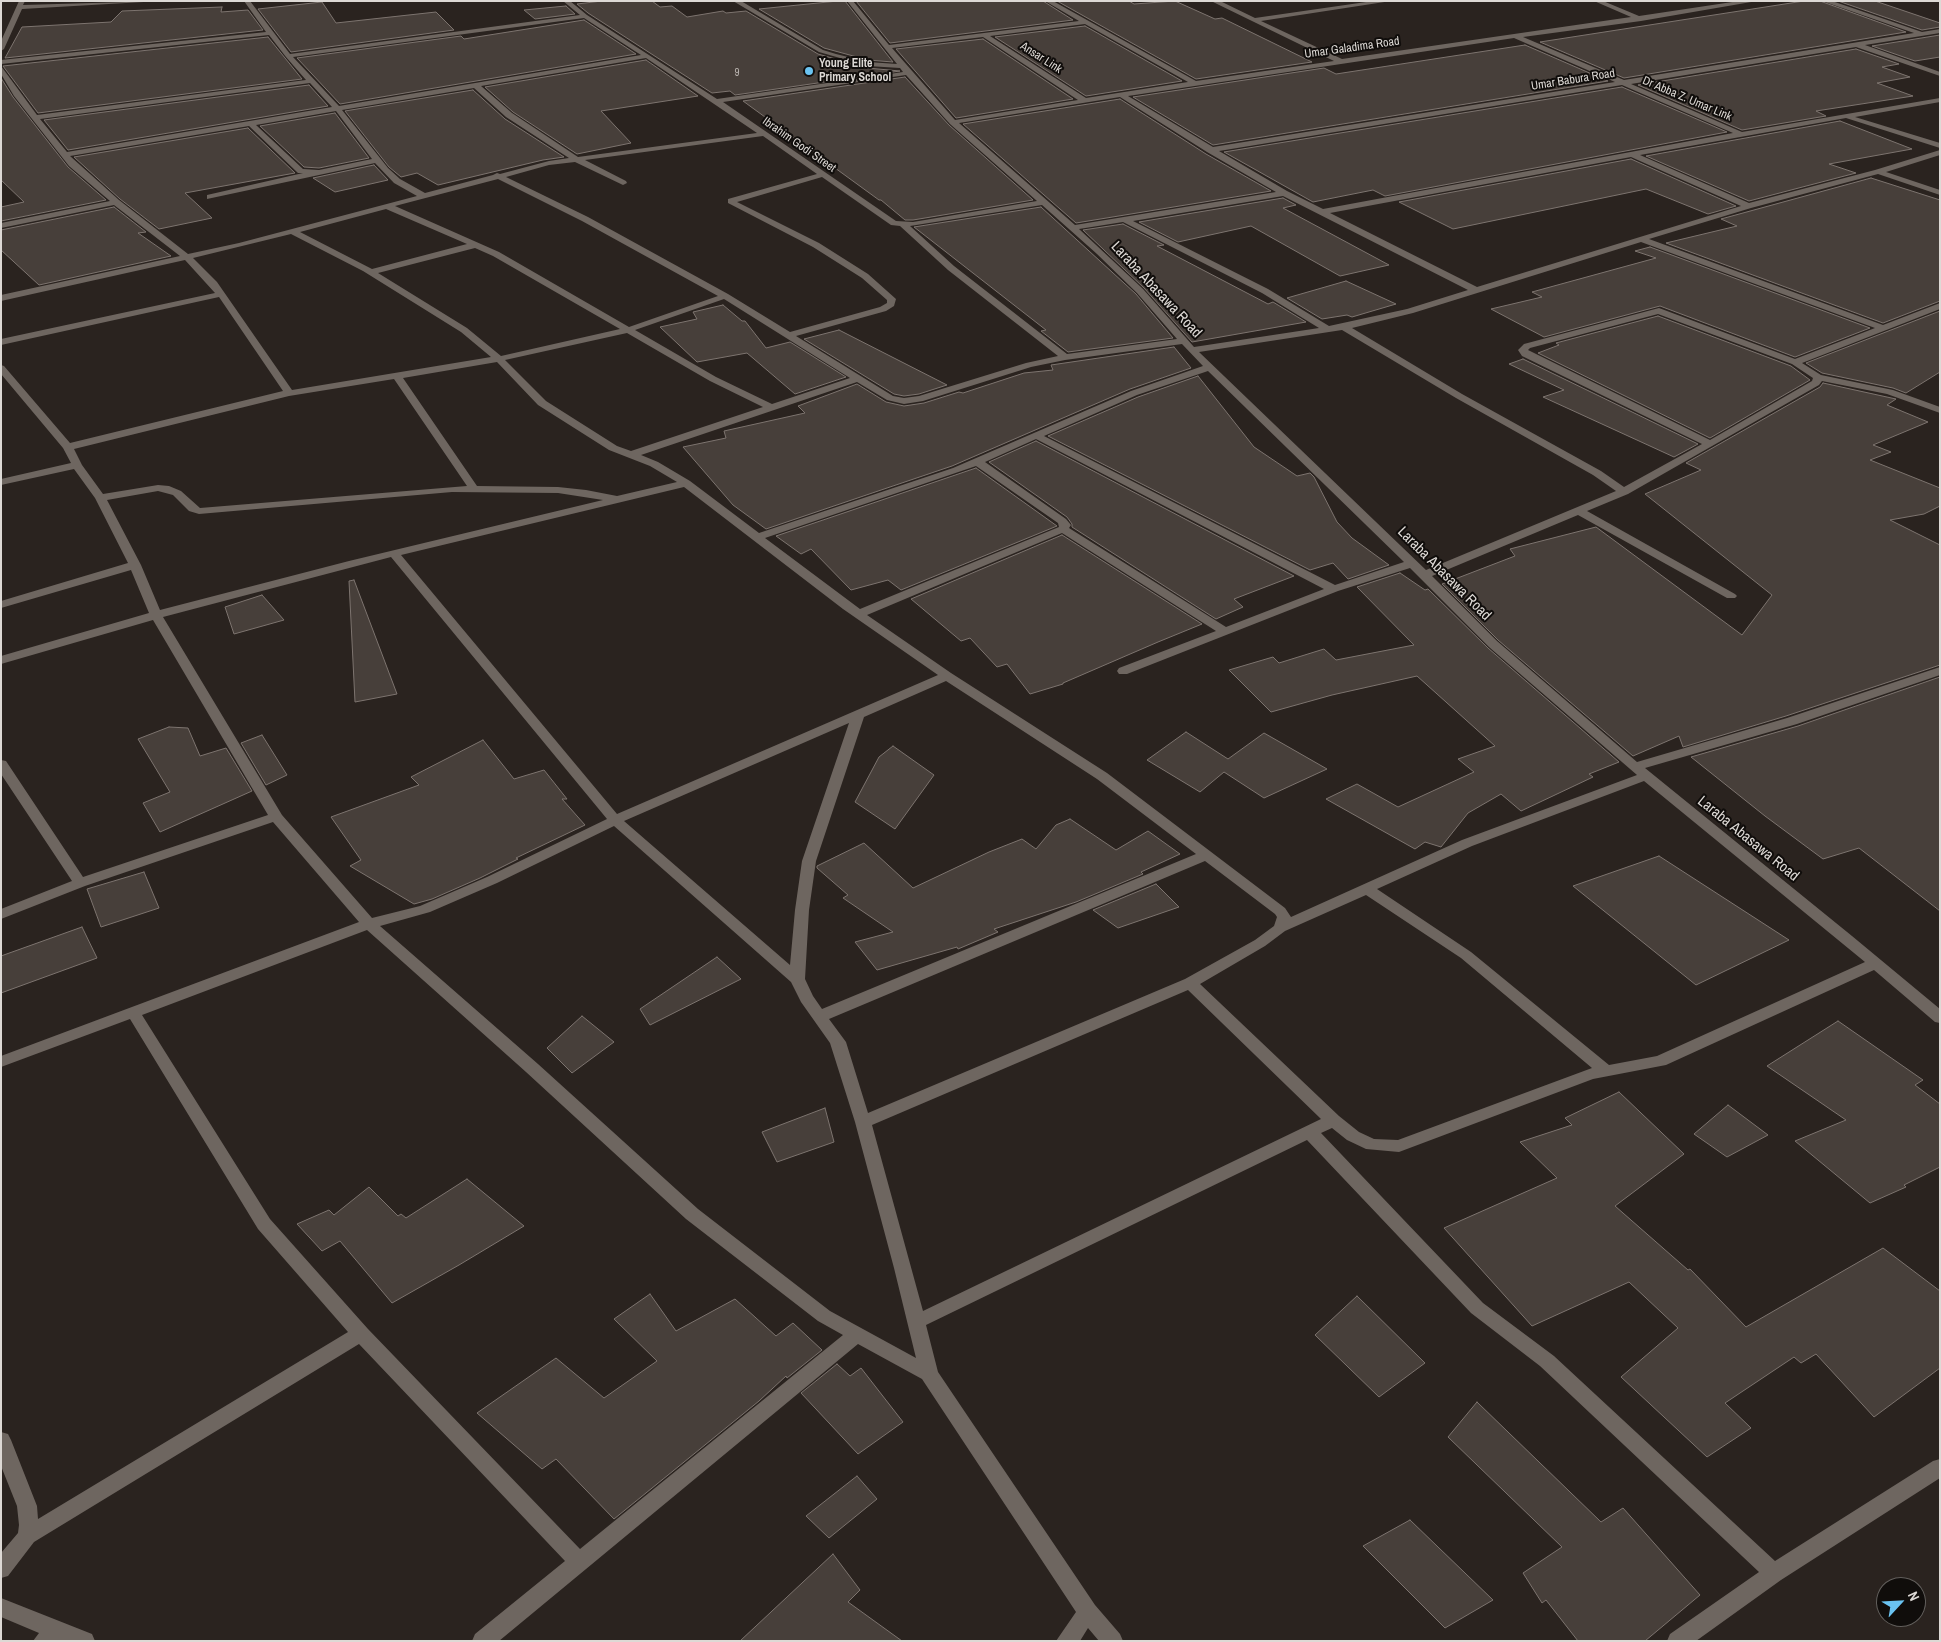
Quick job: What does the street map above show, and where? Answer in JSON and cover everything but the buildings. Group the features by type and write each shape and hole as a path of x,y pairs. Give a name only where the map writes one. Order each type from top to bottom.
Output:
{"street":[{"path":"1,49 20,4 158,1"},
{"path":"247,1 288,56 337,108 377,160 397,181 422,195"},
{"name":"Ibrahim Godi Street","path":"566,1 585,16 716,101 887,220 904,225"},
{"path":"736,1 821,51 868,64 903,66"},
{"name":"Laraba Abasawa Road","path":"850,1 908,73 953,122 1073,228 1140,291 1192,350 1493,644 1646,776 1876,963 1940,1018"},
{"path":"1048,1 1195,83"},
{"path":"1214,1 1340,61"},
{"path":"1255,20 1388,1"},
{"path":"1597,1 1641,19"},
{"name":"Umar Galadima Road","path":"953,122 1340,61 1641,19 1754,1"},
{"path":"1825,1 1921,34"},
{"path":"288,56 585,16"},
{"path":"888,47 1086,22"},
{"name":"Umar Babura Road","path":"1210,150 1940,31"},
{"path":"271,33 1,67 18,96 72,164 116,202 187,257 221,294 289,393"},
{"name":"Ansar Link","path":"984,35 1086,101"},
{"name":"Dr Abba Z. Umar Link","path":"1514,36 1741,134"},
{"path":"1857,44 1940,74"},
{"path":"65,155 647,56"},
{"path":"716,101 908,73"},
{"path":"36,117 311,81"},
{"path":"475,85 509,115 574,158 623,183"},
{"path":"1121,95 1284,193 1475,290"},
{"path":"1322,212 1741,134 1940,100"},
{"path":"1846,116 1940,146"},
{"path":"250,123 301,171 319,172"},
{"path":"1,298 187,257 292,231 497,175 574,158 764,134"},
{"path":"1192,350 1344,327 1410,311 1748,206 1878,172 1940,152"},
{"path":"1631,154 1748,206"},
{"path":"210,197 377,160"},
{"path":"1878,172 1940,193"},
{"path":"497,175 585,219 725,296 890,398 904,401 920,399 1030,365 1065,357 1184,341"},
{"path":"790,335 883,309 890,304 892,298 865,276 816,246 731,201 822,175"},
{"path":"1073,228 1284,193"},
{"path":"1,226 116,202"},
{"path":"904,225 1044,202"},
{"path":"385,205 496,254 713,379 772,408"},
{"path":"1125,220 1265,291 1327,329"},
{"path":"904,225 951,268 1065,357"},
{"path":"292,231 371,272 464,330 499,359 542,403 613,448 654,464 686,483 859,614 947,676 1102,776 1280,911 1284,918 1280,928"},
{"path":"1640,239 1881,327"},
{"path":"371,272 475,245"},
{"path":"1,342 221,294"},
{"path":"68,447 289,393 499,359 628,330 725,296"},
{"path":"1795,362 1881,327 1940,306"},
{"path":"1710,444 1526,354 1523,350 1527,346 1659,311 1795,362 1818,377 1890,392 1940,410"},
{"path":"1344,327 1459,396 1598,473 1624,492"},
{"path":"758,537 978,462 1134,393 1209,367"},
{"path":"1,368 68,447 77,465 100,498 135,565 156,615 276,818 369,924 532,1068 692,1214 824,1316 929,1374"},
{"path":"396,375 474,489"},
{"path":"1424,575 1624,492 1816,383 1818,377"},
{"path":"631,456 859,378"},
{"path":"1037,436 1334,588"},
{"path":"978,462 1062,521 1065,525 1063,529"},
{"path":"1,482 77,465"},
{"path":"1,660 156,615 393,553 686,483"},
{"path":"100,498 158,488 169,489 177,493 192,509 199,511 474,489 558,490 617,499"},
{"path":"1579,511 1731,596"},
{"path":"859,614 1063,529"},
{"path":"1063,529 1225,631"},
{"path":"393,553 615,820 797,979 806,998 838,1042 863,1122 929,1374 1088,1612 1112,1641"},
{"path":"1122,671 1334,588 1412,563"},
{"path":"1,605 135,565"},
{"path":"1635,766 1792,721 1940,671"},
{"path":"1,1062 369,924 425,909 492,880 615,820 947,676"},
{"path":"797,979 802,910 810,861 858,715"},
{"path":"1,764 80,883"},
{"path":"863,1122 1190,983 1260,943 1280,928 1467,843 1646,776"},
{"path":"1,914 80,883 276,818"},
{"path":"820,1016 1207,855"},
{"path":"1367,889 1466,954 1607,1072"},
{"path":"1190,983 1333,1120 1353,1136 1372,1145 1399,1146 1590,1074 1660,1061 1876,963"},
{"path":"133,1012 264,1224 361,1334 579,1562"},
{"path":"916,1322 1333,1120"},
{"path":"1309,1131 1477,1308 1547,1361 1774,1572"},
{"path":"1,1569 27,1536 361,1334"},
{"path":"483,1641 857,1334"},
{"path":"1,1440 27,1506 29,1525 27,1536"},
{"path":"1678,1641 1774,1572 1940,1467"},
{"path":"1,1607 53,1636 84,1641"},
{"path":"1067,1641 1088,1612"}],"place":[{"name":"Young Elite Primary School","path":"809,71"}]}
